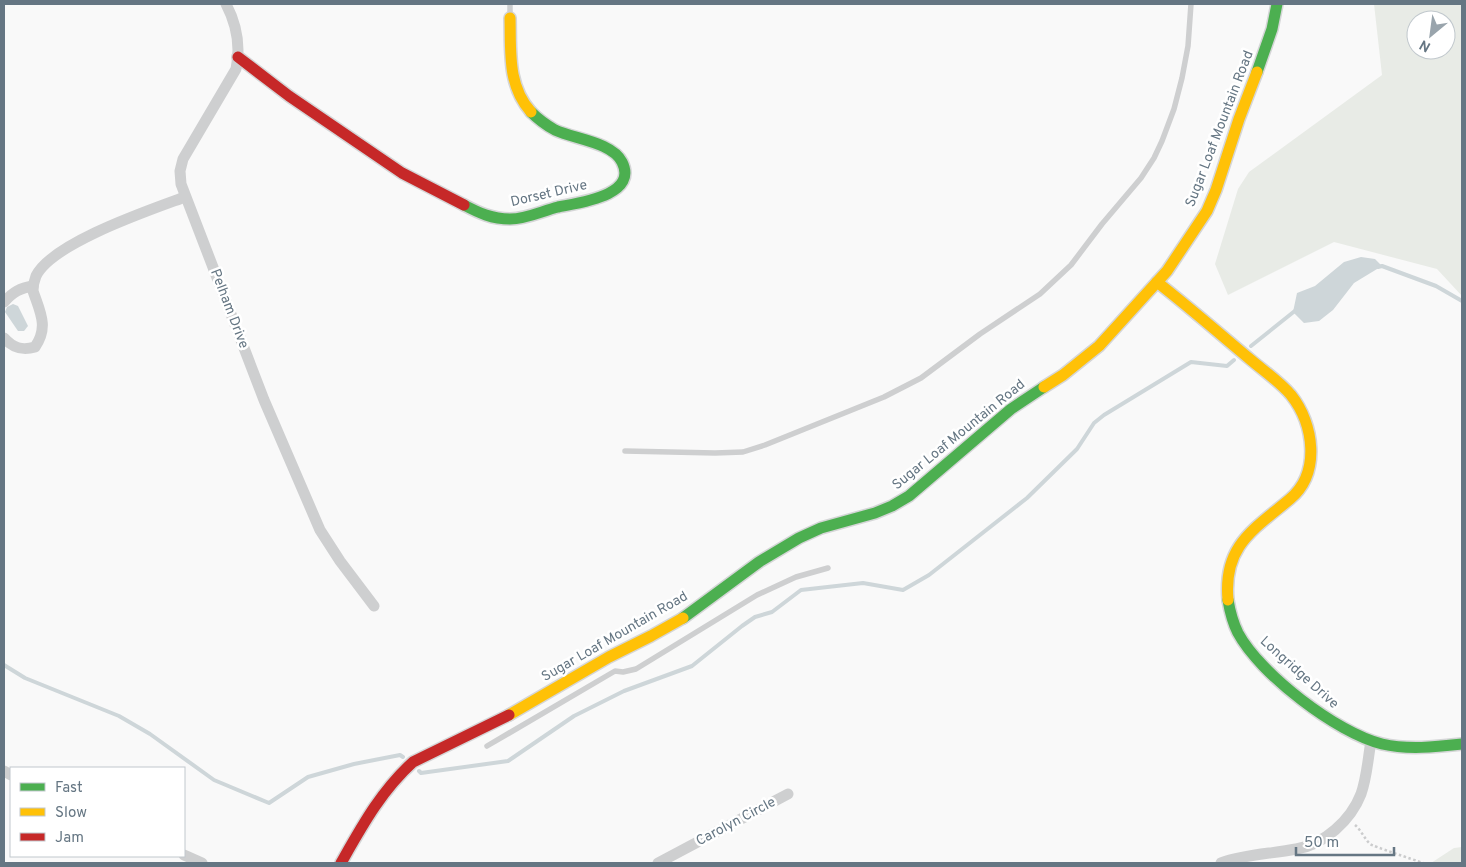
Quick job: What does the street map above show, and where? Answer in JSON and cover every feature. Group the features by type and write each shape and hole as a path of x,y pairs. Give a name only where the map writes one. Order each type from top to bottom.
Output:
{"street":[{"name":"Pelham Drive","path":"226,4 235,23 238,39 238,57 231,79 183,159 180,171 181,184 264,400 320,530 340,561 374,606"},
{"name":"Sugar Loaf Mountain Road","path":"340,863 384,790 413,762 614,663 651,636 689,614 760,562 799,538 821,528 875,513 892,506 908,496 1011,409 1081,361 1099,346 1157,282 1183,249 1207,211 1216,190 1239,119 1262,61 1272,29 1277,4"},
{"name":"Dorset Drive","path":"238,57 289,96 402,173 485,216 499,219 522,218 558,207 590,201 614,192 623,181 624,171 619,158 614,153 596,144 553,129 530,111 522,100 514,84 510,18"},
{"path":"4,338 14,348 21,350 35,347 41,340 43,323 33,286 41,269 57,254 76,242 185,197"},
{"name":"Longridge Drive","path":"1157,282 1290,394 1306,418 1310,433 1312,448 1307,473 1299,489 1291,498 1256,526 1238,548 1230,569 1228,602 1231,617 1247,647 1260,662 1312,708 1349,732 1371,741 1402,748 1462,744"},
{"path":"4,302 14,292 24,287 33,286"},
{"path":"1221,863 1249,856 1299,849 1329,834 1348,817 1361,793 1371,741"},
{"name":"Carolyn Circle","path":"658,863 788,794"},
{"path":"185,855 202,863"}],"lane":[{"path":"510,4 510,18"},
{"path":"625,452 743,452 773,442 884,397 921,378 980,334 1040,294 1071,265 1102,224 1141,178 1154,158 1174,110 1182,78 1188,46 1191,4"},
{"path":"487,746 614,663 623,672 636,668 757,595 796,577 828,568"}],"path":[{"path":"1348,817 1362,831 1370,844 1423,863"}],"shaded area":[{"path":"1374,4 1462,4 1462,296 1437,269 1334,242 1228,295 1215,264 1238,189 1249,172 1382,75"},
{"path":"1361,257 1375,259 1382,266 1354,283 1333,310 1319,321 1304,323 1293,312 1297,293 1315,286 1344,262"},
{"path":"13,304 18,306 28,326 24,331 18,331 5,312 7,307"},
{"path":"1462,847 1462,863 1431,863 1454,848"}],"waterway":[{"path":"1378,267 1382,266 1436,286 1462,301"},
{"path":"1251,346 1296,310"},
{"path":"419,771 421,773 508,761 574,716 624,691 692,666 742,626 755,617 772,612 801,590 863,583 903,590 929,575 1027,498 1077,449 1094,423 1104,415 1191,362 1227,366 1234,360"},
{"path":"4,665 25,678 119,716 150,734 214,780 269,803 308,777 354,764 400,755 403,757"}],"traffic: fast":[{"path":"1257,72 1272,29 1277,4"},
{"path":"464,205 491,217 516,219 604,196 622,183 625,174 622,162 617,155 601,145 555,130 531,112"},
{"path":"683,618 759,562 799,538 821,528 875,513 909,496 1011,409 1044,387"},
{"path":"1228,600 1236,629 1249,649 1281,683 1322,715 1364,738 1382,744 1412,747 1462,744"}],"traffic: slow":[{"path":"510,18 514,79 523,102 531,112"},
{"path":"1044,387 1063,375 1099,346 1167,271 1207,211 1257,72"},
{"path":"1157,282 1287,390 1299,407 1309,434 1311,448 1306,476 1300,488 1290,499 1253,530 1236,552 1230,566 1228,600"},
{"path":"509,715 609,657 683,618"}],"traffic: jam":[{"path":"238,57 289,96 402,173 464,205"},
{"path":"341,863 382,797 413,762 509,715"}]}
